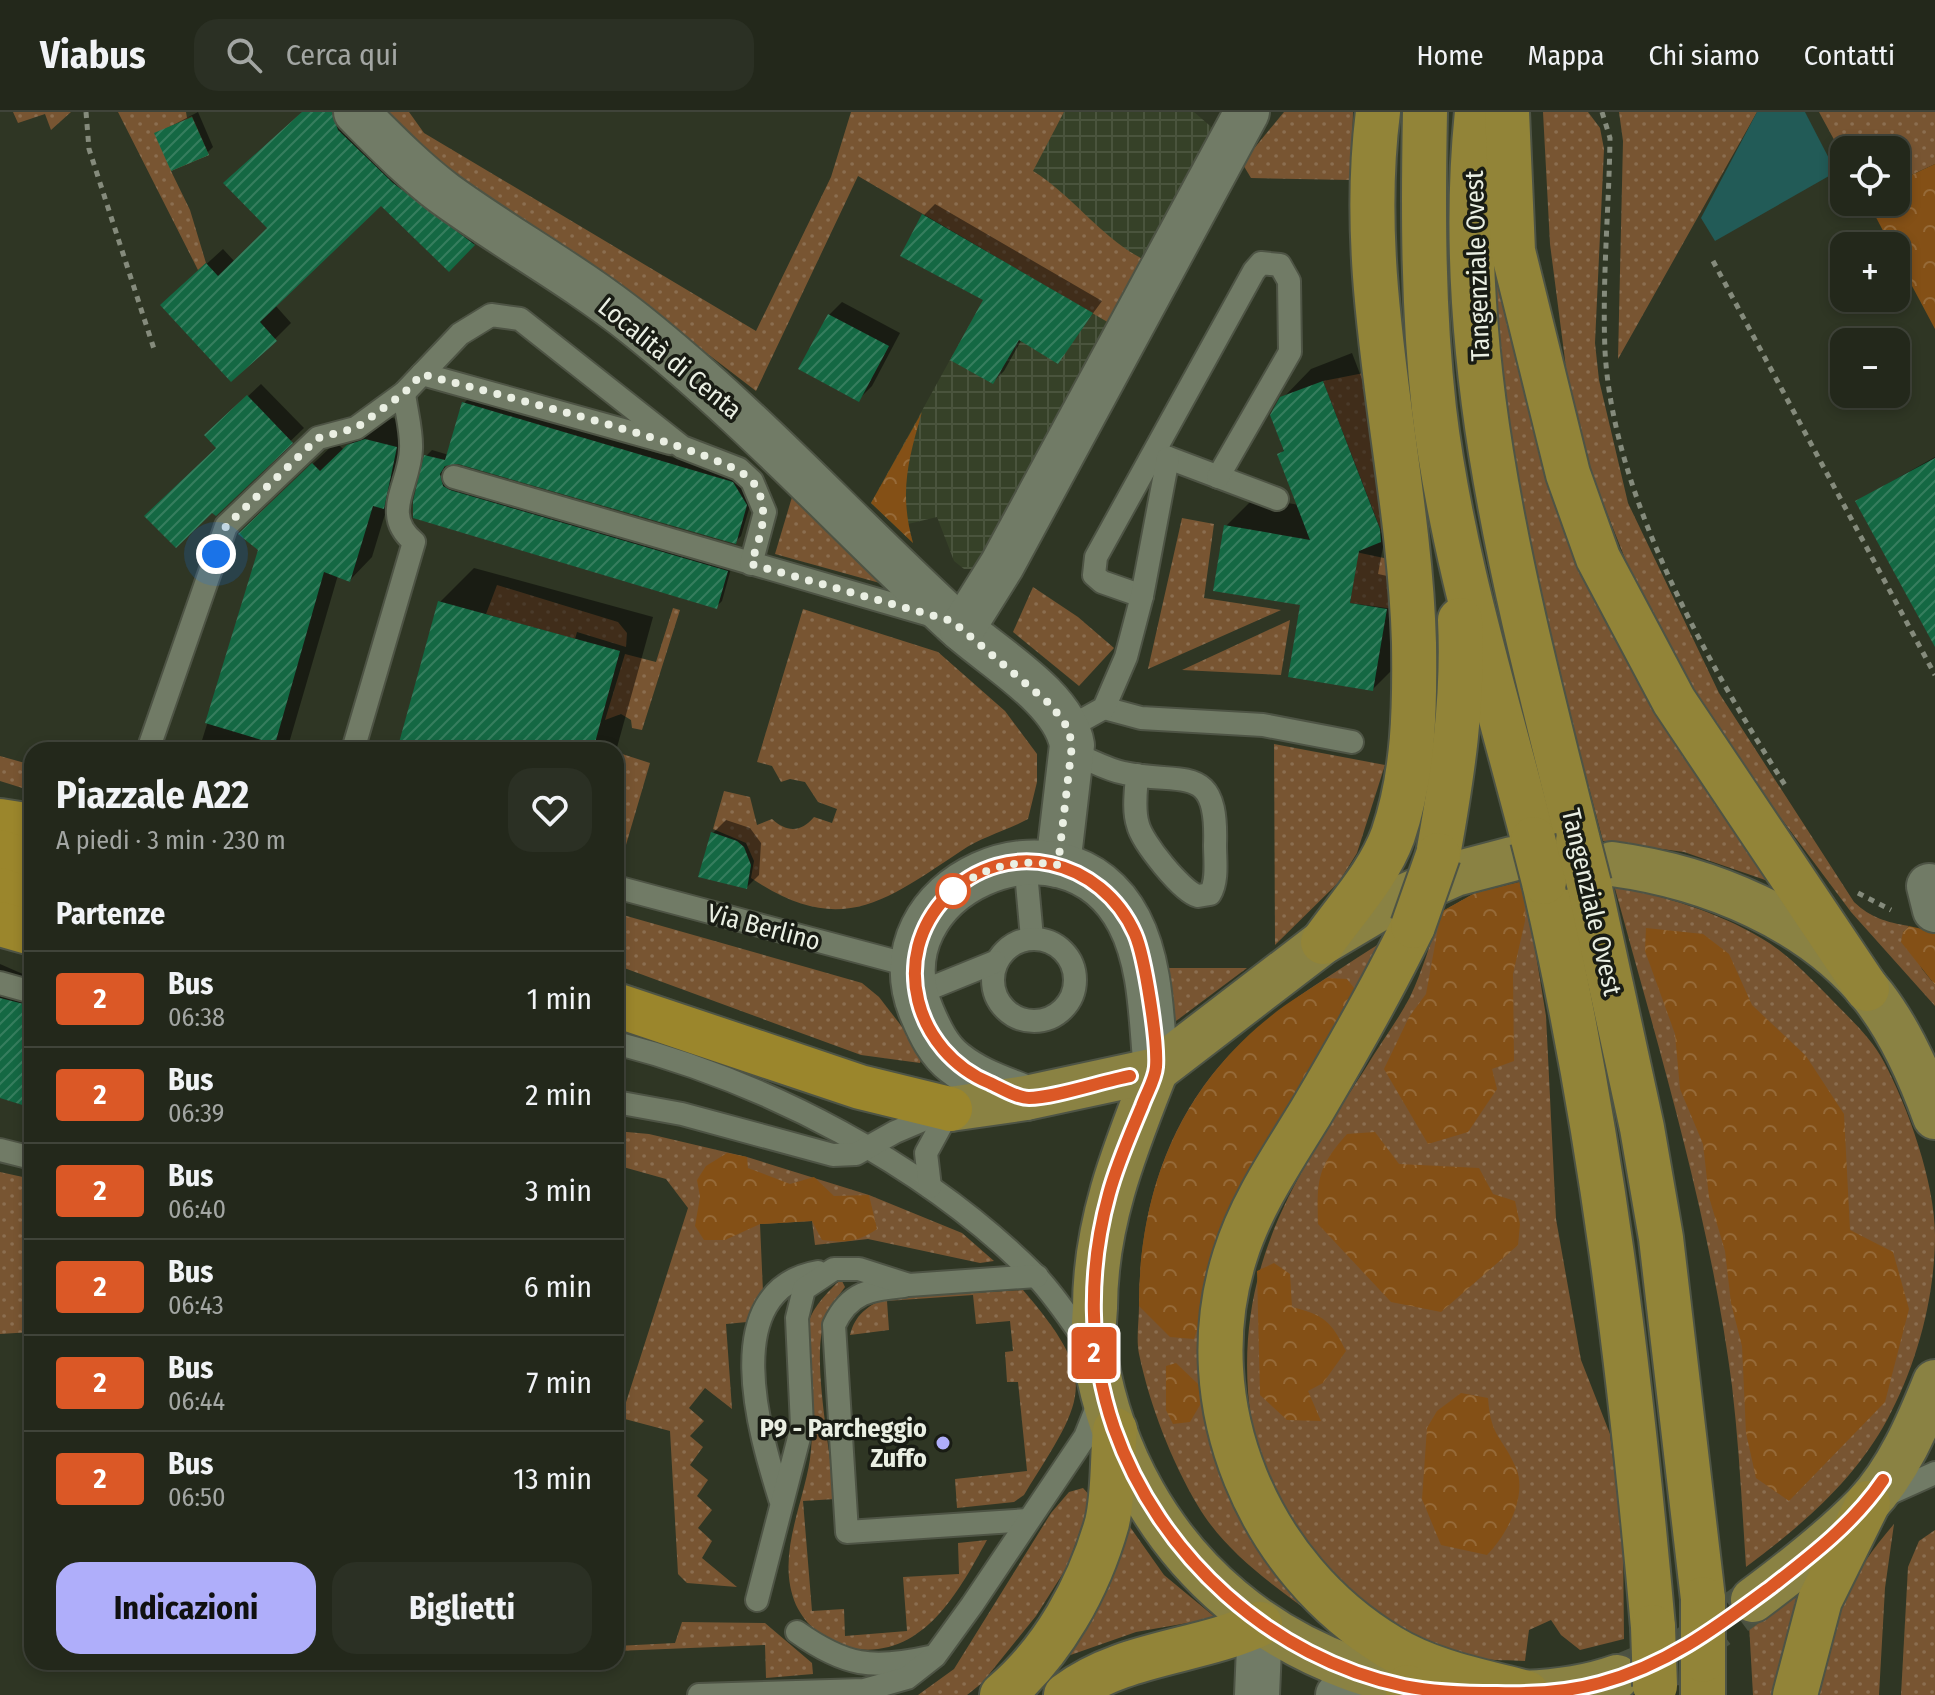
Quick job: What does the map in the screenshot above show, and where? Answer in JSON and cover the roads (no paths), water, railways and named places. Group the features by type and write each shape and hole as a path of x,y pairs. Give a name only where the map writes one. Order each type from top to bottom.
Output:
{"highway":[{"path":"1323,942 1371,877 1391,839 1409,768 1415,708 1412,574 1375,258 1373,192 1378,112"},
{"name":"Tangenziale Ovest","path":"1425,112 1424,244 1434,410 1457,538 1530,860 1574,1008 1640,1476 1653,1627 1643,1686"},
{"name":"Tangenziale Ovest","path":"1477,112 1472,199 1475,292 1478,353 1491,461 1508,560 1593,863 1642,1128 1661,1238 1703,1599 1703,1677"},
{"path":"1507,112 1513,251 1568,474 1598,558 1674,701 1867,989"},
{"path":"1457,538 1462,661 1452,780 1438,855 1413,926 1369,1013 1253,1211 1227,1284 1221,1371 1232,1433 1247,1485 1268,1527 1309,1583 1340,1614 1392,1649 1445,1672 1527,1693"},
{"path":"0,821 24,825"},
{"path":"0,852 24,860"},
{"path":"0,890 24,898"},
{"path":"0,924 24,931"},
{"path":"624,1008 860,1087 950,1109"},
{"path":"1002,1695 1054,1640 1083,1585 1107,1521 1104,1392"},
{"path":"1795,1695 1820,1600 1868,1503"},
{"path":"1073,1690 1130,1662 1226,1639 1260,1624"},
{"path":"1073,1690 1121,1695"}],"main road":[{"path":"950,1109 1026,1098 1156,1070 1323,942 1387,904 1455,874 1530,860"},
{"path":"1593,863 1681,879 1752,903 1809,939 1867,989 1924,1088 1935,1117"},
{"path":"1156,1070 1111,1187 1102,1221 1095,1286 1104,1392 1158,1516 1189,1559 1260,1624 1384,1689 1527,1693 1599,1684 1643,1686"},
{"path":"1753,1600 1798,1566 1868,1503 1913,1434 1935,1382"}],"street":[{"name":"Località di Centa","path":"356,112 442,192 632,321 707,384 772,442 957,625 1081,730"},
{"path":"957,625 1002,565 1247,112"},
{"path":"1042,863 1081,730"},
{"path":"1026,1098 977,1078 953,1062 932,1038 914,980 932,914 947,896 981,872 1042,863 1082,873 1103,888 1127,917 1141,954 1156,1070"},
{"path":"1257,1695 1260,1624"}],"lane":[{"path":"1142,596 1102,582 1094,575 1093,566 1161,455 1254,271 1261,263 1280,265 1289,281 1290,352 1218,477"},
{"path":"151,742 226,526 318,438 356,428 404,393 478,321 491,315 520,319 682,447"},
{"path":"422,374 682,447 739,469 752,481 765,512 751,564"},
{"path":"355,742 414,542 400,530 396,519 411,449 404,393"},
{"path":"1161,455 1277,499"},
{"path":"1081,730 1126,657 1142,596 1161,455"},
{"path":"454,477 957,625"},
{"path":"1081,730 1141,718 1263,725 1352,742"},
{"path":"1081,730 1121,773 1188,779 1210,797 1216,817 1214,883 1210,894 1198,896 1184,889 1140,833 1136,816 1137,775"},
{"path":"1032,938 1042,863"},
{"name":"Via Berlino","path":"624,889 914,980"},
{"path":"914,980 995,962 1011,945 1032,938 1058,946 1073,968 1073,994 1056,1015 1031,1021 1006,1011 993,989 995,962"},
{"path":"0,983 24,990"},
{"path":"624,1046 788,1106 869,1149 930,1187 990,1233 1037,1276 1104,1392 1085,1437 935,1656 907,1678 889,1686 864,1690 699,1695"},
{"path":"624,1103 682,1114 833,1155 851,1156 869,1149 895,1132 950,1109"},
{"path":"930,1187 926,1153 950,1109"},
{"path":"0,1150 24,1156"},
{"path":"780,1499 758,1429 754,1354 762,1313 794,1280 834,1269 859,1269 909,1285"},
{"path":"757,1600 780,1499 802,1426 799,1302 804,1289 834,1269"},
{"path":"1028,1520 847,1532 834,1325 846,1304 867,1290 1037,1276"},
{"path":"1868,1503 1935,1473"},
{"path":"797,1632 829,1655 863,1665 897,1664 935,1656"}],"water":[{"path":"1757,112 1805,112 1830,160 1830,175 1715,241 1701,218"}],"tunnel":[{"path":"1620,1676 1688,1648 1753,1600"}],"place":[{"name":"P9 - Parcheggio Zuffo","path":"943,1443"}]}
